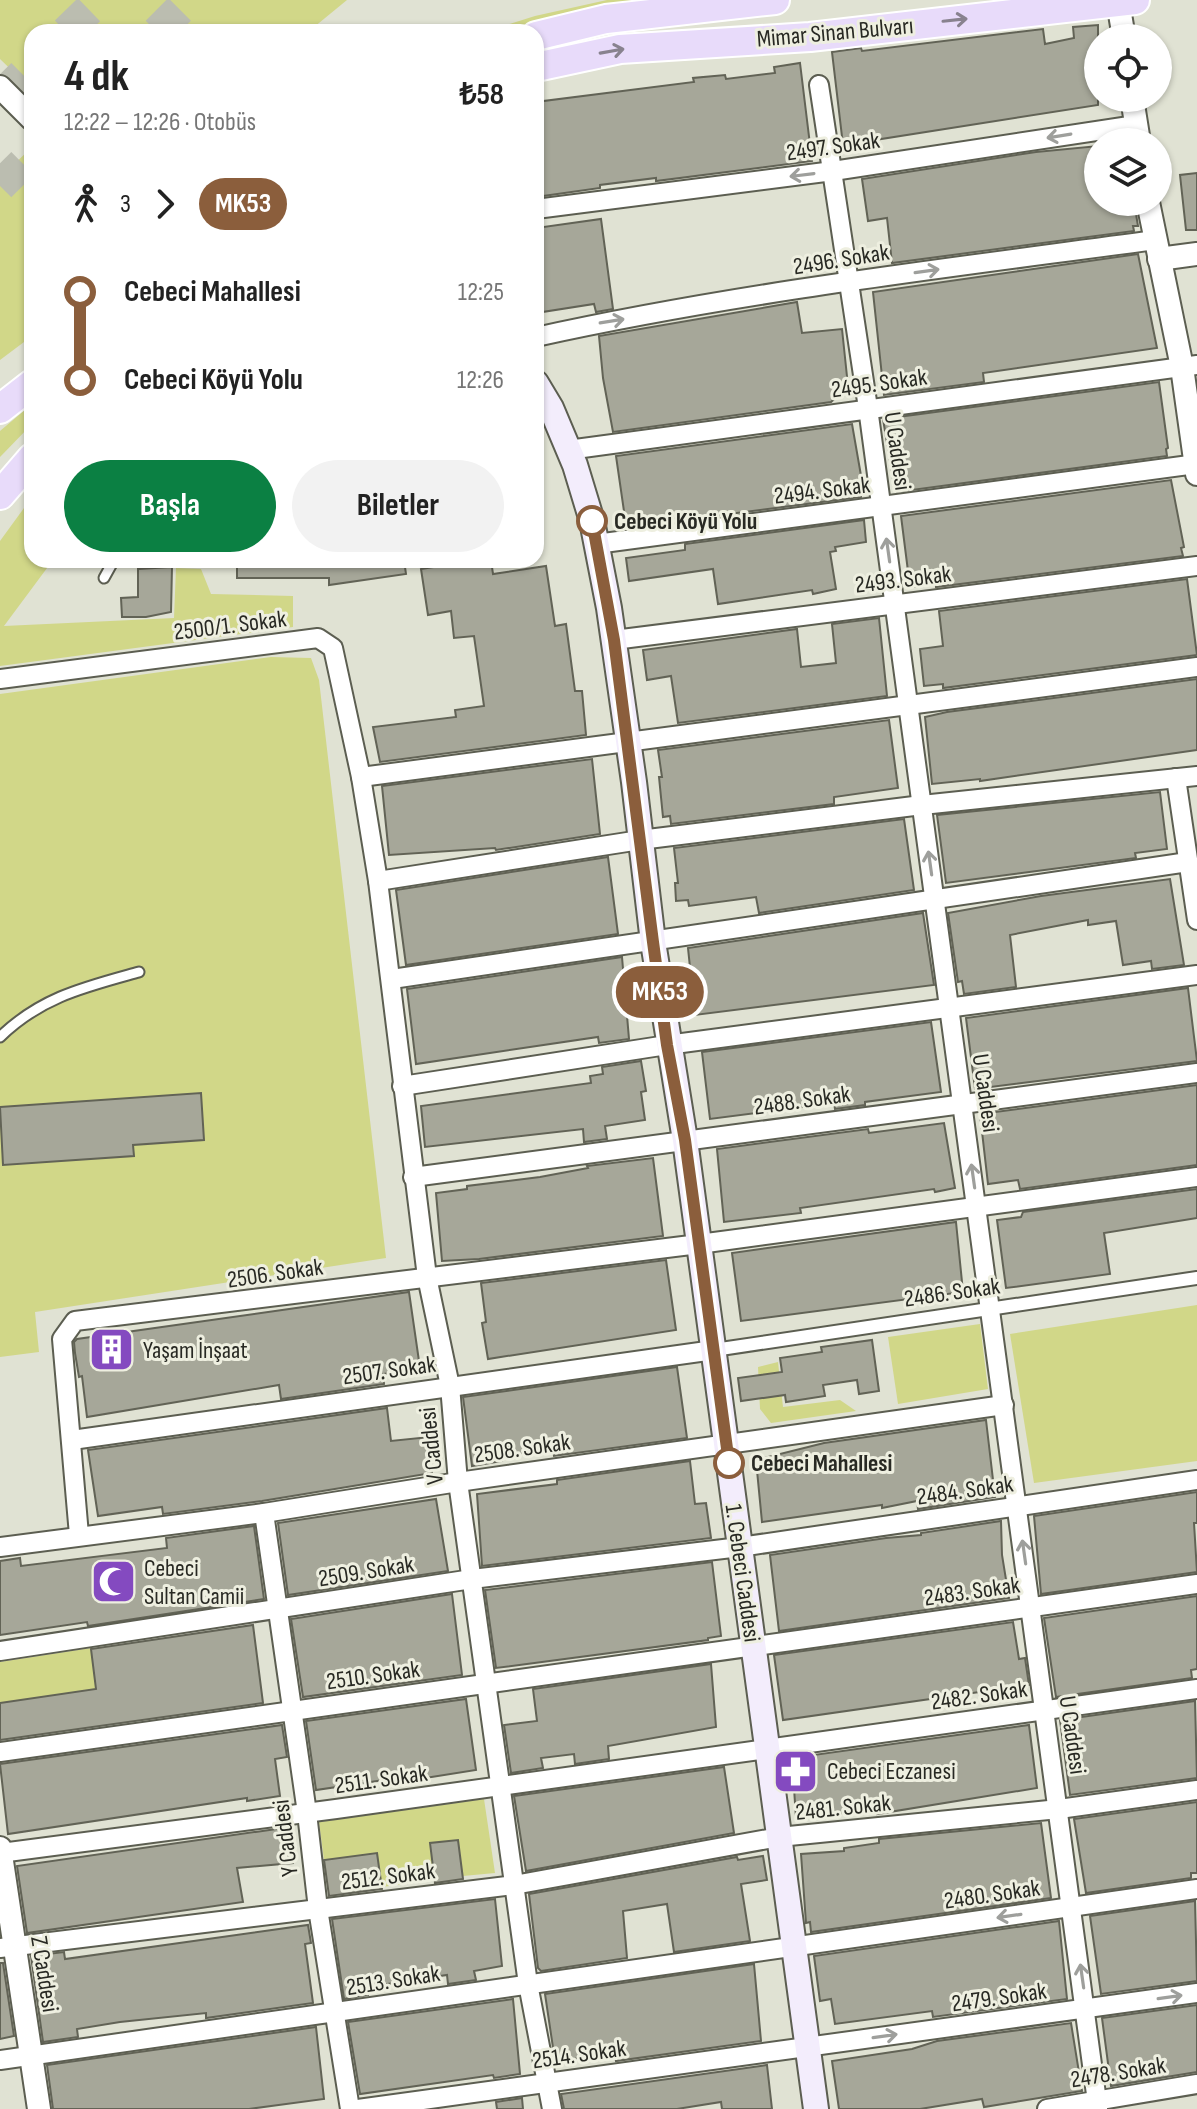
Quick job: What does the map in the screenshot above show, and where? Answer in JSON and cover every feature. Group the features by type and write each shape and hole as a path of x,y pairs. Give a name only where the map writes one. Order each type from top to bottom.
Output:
{"main road":[{"name":"Mimar Sinan Bulvarı","path":"544,34 606,19 775,0"},
{"name":"Mimar Sinan Bulvarı","path":"544,65 620,49 810,37 1127,1"},
{"path":"0,409 24,390"},
{"name":"1. Cebeci Caddesi","path":"544,396 568,450 592,521 614,640 667,1045 685,1140 816,2109"},
{"path":"0,495 24,467"}],"street":[{"path":"1125,24 1127,1"},
{"name":"U Caddesi","path":"819,85 882,506 1097,2104"},
{"path":"0,87 24,111"},
{"name":"2497. Sokak","path":"544,208 1084,140"},
{"path":"1151,216 1189,366 1197,467"},
{"path":"1157,249 1197,254"},
{"name":"2496. Sokak","path":"544,335 592,324 850,282 1157,249"},
{"name":"2495. Sokak","path":"568,450 1189,366"},
{"name":"2494. Sokak","path":"596,544 1197,467"},
{"name":"2493. Sokak","path":"614,640 1197,566"},
{"name":"2500/1. Sokak","path":"0,679 318,638 333,648 361,777"},
{"path":"361,777 1197,667"},
{"path":"378,881 640,840 922,805 1197,776"},
{"name":"V Caddesi","path":"361,777 392,979 402,1086 427,1277 450,1386 458,1482 528,1984 552,2109"},
{"path":"1176,778 1197,920"},
{"path":"392,979 1188,862"},
{"path":"402,1086 667,1045 1197,975"},
{"name":"2488. Sokak","path":"413,1177 1197,1073"},
{"name":"2506. Sokak","path":"79,1535 62,1339 75,1321 699,1244 1197,1177"},
{"name":"2486. Sokak","path":"714,1350 1197,1278"},
{"name":"2507. Sokak","path":"72,1440 714,1350"},
{"name":"2508. Sokak","path":"0,1547 264,1513 458,1482 1004,1405"},
{"name":"2484. Sokak","path":"740,1547 1197,1480"},
{"name":"Y Caddesi","path":"264,1513 318,1909 350,2109"},
{"name":"2509. Sokak","path":"0,1651 472,1579 740,1547"},
{"name":"2483. Sokak","path":"753,1646 1197,1584"},
{"name":"2510. Sokak","path":"0,1752 753,1646"},
{"name":"2482. Sokak","path":"767,1749 1197,1689"},
{"name":"2511. Sokak","path":"0,1851 307,1813 767,1749"},
{"name":"2481. Sokak","path":"779,1837 1059,1809 1197,1790"},
{"name":"2512. Sokak","path":"7,1947 514,1885 779,1837"},
{"name":"Z Caddesi","path":"0,1851 7,1947 31,2056 39,2109"},
{"name":"2480. Sokak","path":"794,1947 1197,1889"},
{"name":"2513. Sokak","path":"0,2060 794,1947"},
{"name":"2479. Sokak","path":"807,2047 1197,1993"},
{"name":"2514. Sokak","path":"358,2109 807,2047"},
{"name":"2478. Sokak","path":"1047,2109 1097,2104 1197,2084"}],"lane":[{"path":"104,578 110,568"},
{"path":"0,1037 14,1024 61,995 139,972"}],"green space":[{"path":"0,0 347,0 318,24 24,24 24,82 0,59"},
{"path":"607,0 694,0 537,24 510,24"},
{"path":"24,155 24,342 0,360 0,167 6,172"},
{"path":"24,411 24,432 0,457 0,431"},
{"path":"24,508 24,568 47,568 4,626 174,618 176,568 201,569 211,594 293,596 293,627 0,666 0,541"},
{"path":"271,657 311,658 319,680 386,1258 35,1312 39,1352 0,1357 0,694"},
{"path":"1197,1305 1197,1461 1034,1483 1010,1334"},
{"path":"980,1324 988,1389 898,1404 888,1337"},
{"path":"778,1362 783,1407 840,1400 856,1411 771,1423 760,1409 758,1367"},
{"path":"91,1648 97,1689 0,1703 0,1662"},
{"path":"484,1799 495,1873 463,1876 457,1840 430,1844 435,1880 382,1887 377,1853 324,1860 319,1822"}],"building":[{"path":"1084,26 1084,107 843,145 832,52 1043,29 1045,44 1074,38 1073,27"},
{"path":"800,63 812,161 600,185 600,188 544,196 544,101 694,82 693,78 725,75 726,79 775,73 774,67"},
{"path":"1084,147 1084,216 1136,216 1138,226 1133,226 1134,231 892,263 887,218 868,221 862,179"},
{"path":"1197,173 1197,230 1186,230 1180,175"},
{"path":"601,219 613,309 596,312 594,304 544,312 544,227"},
{"path":"1138,254 1157,348 983,373 984,382 884,395 873,292"},
{"path":"797,302 802,333 842,329 848,386 831,402 613,432 599,336"},
{"path":"1159,382 1167,456 897,492 894,485 883,419"},
{"path":"852,424 863,487 859,487 861,497 626,525 616,456"},
{"path":"1171,480 1183,556 936,587 936,583 910,587 901,516"},
{"path":"864,520 866,542 835,547 836,551 830,552 836,589 718,604 713,569 629,581 626,558 685,550 685,544"},
{"path":"546,566 555,626 566,624 575,691 582,691 586,735 380,762 373,727 456,717 455,710 484,706 474,636 454,638 451,611 428,615 421,569 492,568 493,574"},
{"path":"172,568 171,612 146,617 122,617 121,598 138,597 138,569"},
{"path":"237,568 405,568 406,574 329,585 329,578 237,578"},
{"path":"1187,579 1197,655 943,688 943,684 924,686 920,649 943,646 939,611"},
{"path":"879,618 887,696 678,723 671,676 647,680 643,650 797,629 801,667 836,663 832,624"},
{"path":"1197,679 1197,750 980,781 932,784 925,717"},
{"path":"889,720 898,788 834,797 834,804 671,824 670,816 663,817 658,750"},
{"path":"592,759 600,834 496,850 389,855 382,786"},
{"path":"1160,792 1167,849 1135,853 1136,858 946,883 937,815"},
{"path":"904,819 914,890 759,913 756,897 689,906 688,900 676,901 675,883 678,883 674,848"},
{"path":"608,857 618,934 406,965 396,890"},
{"path":"1170,879 1184,965 1152,969 1151,961 1123,965 1116,921 1088,925 1088,920 1010,935 1016,987 964,994 962,981 958,982 948,913 1041,896"},
{"path":"923,913 934,985 695,1015 688,948"},
{"path":"622,957 629,1039 599,1043 598,1037 416,1064 407,989"},
{"path":"1188,988 1197,1061 975,1089 966,1018"},
{"path":"931,1022 941,1092 835,1109 834,1103 710,1119 702,1052"},
{"path":"641,1061 646,1091 641,1092 645,1120 605,1126 607,1139 584,1142 583,1129 425,1147 421,1106 591,1083 590,1076 603,1074 602,1067"},
{"path":"1197,1085 1197,1165 1020,1189 1018,1180 988,1184 980,1114"},
{"path":"201,1093 204,1140 133,1145 134,1156 3,1165 0,1107"},
{"path":"944,1123 955,1188 800,1208 801,1213 724,1222 717,1149 868,1129 869,1133"},
{"path":"653,1158 663,1236 442,1261 436,1193 540,1177 587,1166"},
{"path":"1197,1189 1197,1218 1104,1233 1110,1274 1006,1288 997,1220 1021,1217 1023,1212"},
{"path":"956,1222 963,1292 741,1321 732,1253"},
{"path":"666,1260 676,1330 488,1359 482,1323 486,1322 481,1283"},
{"path":"409,1292 420,1368 383,1374 384,1384 281,1399 279,1385 87,1417 82,1376 79,1377 75,1353 74,1342 77,1339"},
{"path":"872,1340 879,1391 859,1394 857,1380 823,1385 825,1396 786,1402 785,1395 741,1401 738,1378 782,1372 780,1358 822,1352 821,1347"},
{"path":"677,1367 687,1438 554,1456 553,1449 522,1453 501,1456 502,1461 472,1466 463,1397"},
{"path":"387,1408 391,1441 429,1437 432,1473 163,1514 162,1507 98,1516 88,1450"},
{"path":"986,1420 995,1497 918,1509 917,1501 762,1522 756,1460 824,1443"},
{"path":"690,1461 695,1504 706,1503 711,1538 482,1566 477,1494"},
{"path":"1197,1492 1197,1523 1194,1523 1197,1572 1041,1594 1034,1516"},
{"path":"436,1499 448,1571 288,1595 278,1523"},
{"path":"1001,1521 1002,1555 1009,1598 779,1631 770,1555"},
{"path":"254,1526 264,1599 88,1626 87,1622 0,1635 0,1561 20,1558 21,1566 167,1548 166,1538"},
{"path":"712,1562 721,1636 496,1668 485,1590"},
{"path":"452,1594 462,1675 303,1697 291,1619"},
{"path":"1197,1596 1197,1669 1191,1670 1192,1678 1056,1697 1044,1618"},
{"path":"1013,1622 1019,1659 1025,1658 1029,1685 783,1720 774,1655"},
{"path":"253,1625 263,1703 0,1740 0,1703 96,1689 91,1649"},
{"path":"711,1664 716,1727 608,1746 609,1759 575,1764 574,1754 541,1758 543,1768 511,1773 504,1725 537,1721 533,1689"},
{"path":"466,1699 476,1770 316,1790 306,1721"},
{"path":"1195,1701 1197,1778 1070,1795 1060,1720"},
{"path":"282,1725 287,1757 275,1759 280,1796 247,1801 247,1798 8,1834 0,1764"},
{"path":"1029,1725 1037,1788 877,1814 876,1810 796,1818 792,1758"},
{"path":"724,1767 734,1833 526,1871 514,1796"},
{"path":"1197,1802 1197,1873 1191,1873 1191,1878 1086,1893 1074,1819"},
{"path":"1041,1823 1051,1898 811,1932 810,1922 806,1923 801,1854 844,1851 844,1848 879,1843 879,1839"},
{"path":"290,1827 293,1863 237,1868 243,1902 27,1933 17,1866"},
{"path":"458,1840 463,1879 435,1883 430,1843"},
{"path":"377,1853 382,1889 329,1896 324,1860"},
{"path":"763,1856 767,1880 741,1884 750,1941 674,1952 667,1904 623,1911 627,1958 541,1971 538,1968 529,1894 737,1857 738,1860"},
{"path":"495,1899 502,1966 474,1971 476,1980 448,1984 447,1975 367,1987 368,1995 344,1999 332,1919"},
{"path":"1195,1901 1197,1981 1101,1994 1090,1916"},
{"path":"1059,1921 1067,1999 933,2017 932,2011 835,2024 831,1999 820,2001 814,1956"},
{"path":"308,1925 311,1943 305,1944 313,2003 206,2018 206,2013 120,2022 77,2029 78,2037 43,2042 31,1956 64,1952 65,1959"},
{"path":"0,1963 3,1963 14,2036 0,2039"},
{"path":"754,1964 761,2041 616,2061 615,2054 555,2061 545,1994"},
{"path":"513,1999 520,2074 360,2094 348,2022"},
{"path":"1197,2005 1197,2072 1111,2086 1102,2018"},
{"path":"1071,2023 1082,2091 984,2107 982,2099 920,2109 839,2109 832,2061 912,2049 937,2041"},
{"path":"316,2027 324,2099 249,2109 53,2109 47,2065"},
{"path":"767,2065 772,2109 722,2109 721,2102 677,2109 564,2109 561,2094"},
{"path":"522,2098 523,2109 497,2109 496,2102"}],"tunnel":[{"path":"74,24 99,0"},
{"path":"165,24 189,0"},
{"path":"0,97 24,73"},
{"path":"0,186 24,162"}],"bus line":[{"name":"MK53","path":"592,521 614,640 667,1045 685,1140 729,1463"}],"place":[{"name":"Cebeci Köyü Yolu","path":"592,521"},
{"name":"Yaşam İnşaat","path":"112,1350"},
{"name":"Cebeci Mahallesi","path":"729,1463"},
{"name":"Cebeci Sultan Camii","path":"113,1582"},
{"name":"Cebeci Eczanesi","path":"796,1771"}]}
